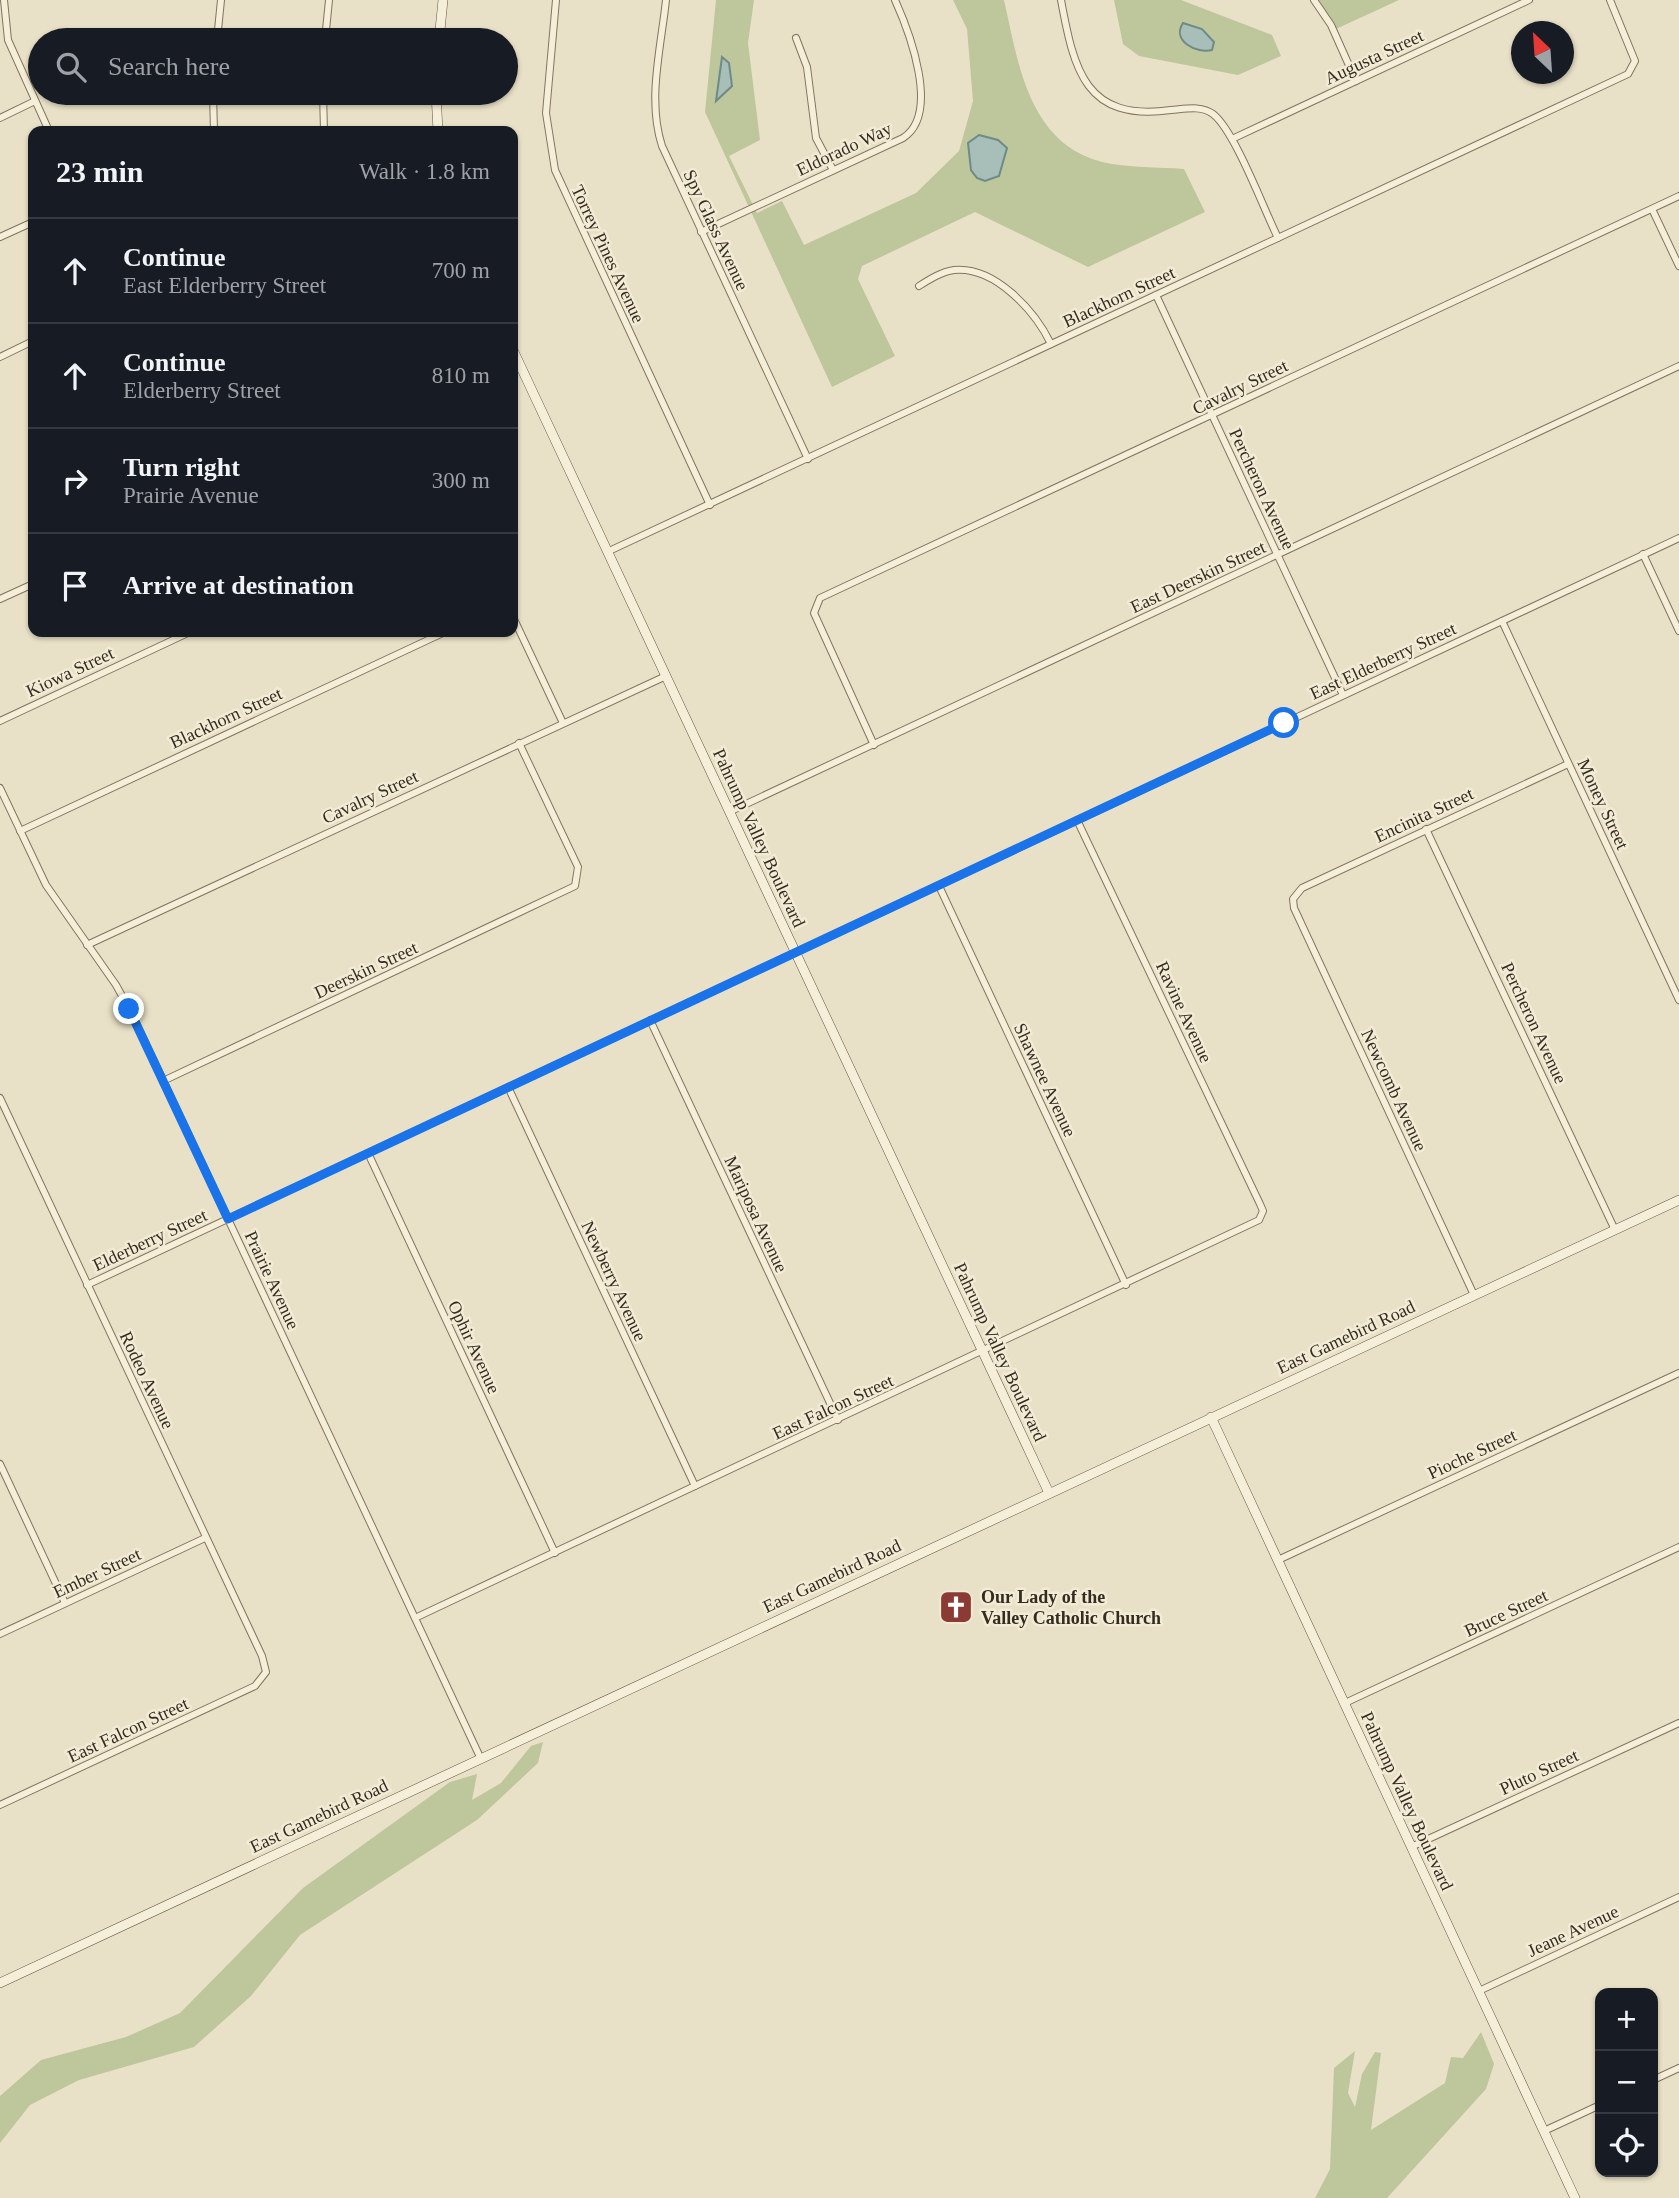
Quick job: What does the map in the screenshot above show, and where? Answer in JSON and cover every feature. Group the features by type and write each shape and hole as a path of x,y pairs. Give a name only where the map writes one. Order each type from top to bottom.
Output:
{"main road":[{"path":"440,28 443,0"},
{"path":"437,105 438,126"},
{"name":"Pahrump Valley Boulevard","path":"518,364 1049,1493"},
{"name":"East Gamebird Road","path":"0,1983 1679,1200"},
{"name":"Pahrump Valley Boulevard","path":"1211,1417 1575,2198"}],"street":[{"path":"4,0 8,40 28,85"},
{"path":"218,28 221,0"},
{"path":"326,28 329,0"},
{"name":"Torrey Pines Avenue","path":"556,0 546,113 555,170 710,505"},
{"name":"Spy Glass Avenue","path":"666,0 655,103 656,128 701,232 808,458"},
{"name":"Eldorado Way","path":"701,232 903,138 917,122 920,98 915,54 895,0"},
{"path":"1061,0 1077,71 1093,93 1105,102 1129,111 1205,110 1219,119 1232,139 1278,238"},
{"path":"1314,0 1331,25 1356,81"},
{"name":"Augusta Street","path":"1232,139 1529,0"},
{"name":"Blackhorn Street","path":"607,552 1628,74 1634,61 1610,0"},
{"path":"796,37 807,67 816,138 833,170"},
{"path":"0,118 28,104"},
{"path":"37,105 48,126"},
{"path":"213,105 214,126"},
{"path":"323,105 324,126"},
{"name":"Cavalry Street","path":"874,745 821,631 815,605 820,598 1679,196"},
{"path":"1652,209 1679,266"},
{"path":"0,237 28,224"},
{"path":"919,286 952,271 985,277 1025,303 1042,324 1051,344"},
{"name":"Percheron Avenue","path":"1156,295 1343,695"},
{"path":"0,357 28,343"},
{"name":"East Deerskin Street","path":"729,812 1679,366"},
{"name":"East Elderberry Street","path":"796,953 1679,538"},
{"path":"1643,554 1679,631"},
{"path":"0,599 28,586"},
{"name":"Money Street","path":"1502,621 1679,1000"},
{"path":"518,628 563,723"},
{"name":"Kiowa Street","path":"0,721 179,637"},
{"name":"Blackhorn Street","path":"20,831 434,637"},
{"name":"Cavalry Street","path":"87,944 666,676"},
{"name":"Deerskin Street","path":"163,1081 569,891 578,881 575,859 519,743"},
{"name":"Encinita Street","path":"1294,896 1302,888 1568,764"},
{"name":"Prairie Avenue","path":"0,788 46,885 129,1009 480,1757"},
{"name":"Ravine Avenue","path":"1077,820 1260,1203 1261,1217"},
{"name":"Percheron Avenue","path":"1426,829 1615,1230"},
{"name":"Shawnee Avenue","path":"939,886 1126,1285"},
{"name":"Newcomb Avenue","path":"1294,896 1294,908 1475,1295"},
{"name":"Elderberry Street","path":"87,1285 796,953"},
{"name":"Mariposa Avenue","path":"650,1020 838,1420"},
{"name":"Newberry Avenue","path":"508,1087 695,1486"},
{"name":"Rodeo Avenue","path":"0,1098 262,1656 265,1676"},
{"name":"Ophir Avenue","path":"368,1153 555,1553"},
{"name":"East Falcon Street","path":"415,1618 1254,1225 1261,1217"},
{"name":"Pioche Street","path":"1278,1560 1679,1374"},
{"path":"0,1464 65,1603"},
{"name":"Ember Street","path":"0,1634 205,1538"},
{"name":"Bruce Street","path":"1345,1703 1679,1548"},
{"name":"East Falcon Street","path":"0,1805 255,1686 265,1676"},
{"name":"Pluto Street","path":"1411,1847 1679,1723"},
{"name":"Jeane Avenue","path":"1479,1991 1679,1897"},
{"path":"1658,2078 1679,2068"},
{"path":"1544,2132 1595,2107"}],"green space":[{"path":"716,0 754,0 748,43 760,140 729,156 757,213 782,201 804,245 916,193 959,151 973,101 967,29 953,0 1004,0 1030,97 1042,119 1057,137 1077,152 1102,162 1184,169 1205,212 1088,267 975,212 862,266 858,279 895,356 832,387 705,112"},
{"path":"1114,0 1181,0 1272,35 1281,56 1238,75 1139,56 1123,44"},
{"path":"1319,0 1399,0 1336,29"},
{"path":"543,1742 538,1763 477,1820 300,1935 251,1996 194,2047 79,2080 30,2105 0,2143 0,2096 41,2060 126,2037 180,2013 303,1888 450,1782 477,1774 472,1800 501,1783 531,1746"},
{"path":"1481,2032 1494,2064 1486,2089 1387,2198 1315,2198 1330,2169 1334,2068 1355,2051 1348,2093 1355,2107 1362,2074 1375,2052 1381,2053 1371,2130 1445,2083 1451,2057 1463,2058"}],"water":[{"path":"1183,23 1202,29 1214,42 1212,50 1199,50 1187,45 1180,35"},
{"path":"722,57 729,63 732,86 716,101"},
{"path":"979,135 998,140 1007,148 999,176 985,181 977,178 971,170 968,143"}],"place":[{"name":"Our Lady of the Valley Catholic Church","path":"956,1607"}],"route":[{"path":"129,1009 228,1219 1284,723"}]}
